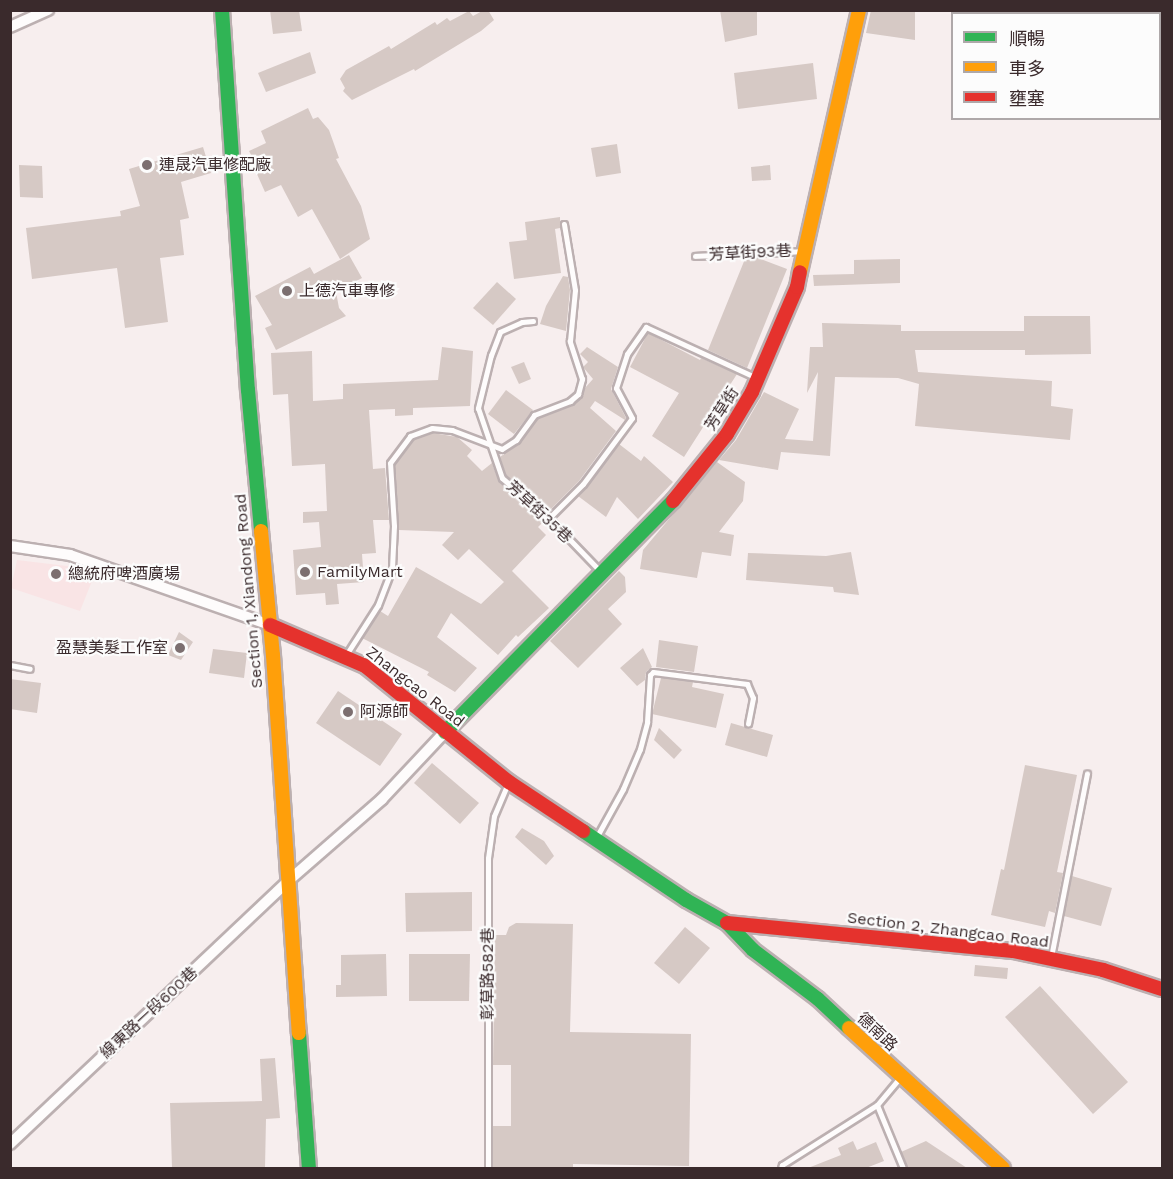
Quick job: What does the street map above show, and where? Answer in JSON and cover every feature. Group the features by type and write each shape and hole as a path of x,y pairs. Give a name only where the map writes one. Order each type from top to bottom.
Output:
{"street":[{"path":"10,27 48,10"},
{"name":"Section 1, Xiandong Road","path":"222,10 248,390 270,625 286,882 309,1168"},
{"name":"芳草街","path":"445,732 666,509 727,434 759,379 791,306 859,10"},
{"name":"Zhangcao Road","path":"10,546 70,555 270,625 346,656 365,666 508,782 594,841 686,900 727,923"},
{"name":"線東路一段600巷","path":"10,1144 286,882 382,799 445,732"},
{"name":"Section 2, Zhangcao Road","path":"727,923 980,947 1051,958 1103,970 1162,989"},
{"name":"德南路","path":"727,923 753,950 818,999 1003,1168"}],"lane":[{"path":"346,656 378,604 392,568 394,525 390,463 410,436 432,428 452,429 501,449 516,440 534,415 570,401 578,394 582,379 570,341 575,290 564,224"},
{"name":"芳草街93巷","path":"695,256 788,249 805,251"},
{"name":"芳草街35巷","path":"533,321 522,322 500,332 491,355 478,408 488,444 502,478 549,518 602,574"},
{"path":"549,518 583,484 632,418 616,388 627,354 646,327 759,379"},
{"path":"10,666 30,669"},
{"path":"594,841 623,789 640,749 647,722 650,675 653,672 747,684 753,698 748,724"},
{"path":"1051,958 1087,774"},
{"name":"彰草路582巷","path":"488,1168 488,858 494,816 508,782"},
{"path":"781,1168 782,1165 877,1105 901,1077"},
{"path":"877,1105 903,1168"}],"shaded area":[{"path":"17,560 67,566 94,576 80,611 11,588"}],"building":[{"path":"270,10 299,10 302,31 273,34"},
{"path":"488,10 494,20 481,31 415,71 414,69 352,100 343,91 345,88 340,79 346,70 389,46 391,49 435,22 437,25 447,18 450,21 469,11 473,16"},
{"path":"720,10 757,10 757,35 725,42"},
{"path":"871,10 915,10 915,40 866,33"},
{"path":"310,52 316,73 266,92 258,73"},
{"path":"813,63 817,99 738,109 734,73"},
{"path":"308,108 313,119 318,117 329,130 339,158 336,159 361,206 370,239 340,259 312,209 298,217 281,185 265,192 257,174 260,172 249,151 266,143 261,131"},
{"path":"617,144 621,173 596,177 591,148"},
{"path":"203,147 211,173 181,182 189,218 180,220 184,255 160,258 168,322 125,328 117,268 32,279 26,228 121,216 120,211 140,206 129,169"},
{"path":"19,165 42,166 43,198 20,197"},
{"path":"770,165 771,180 752,181 751,167"},
{"path":"560,217 560,228 555,229 561,273 514,279 509,242 527,240 525,222"},
{"path":"349,255 362,278 336,292 339,308 346,316 276,350 265,328 272,325 255,296 310,267 314,274"},
{"path":"758,258 787,269 747,368 708,350 745,259"},
{"path":"900,259 900,283 814,286 813,275 854,274 854,260"},
{"path":"563,276 568,277 570,290 566,331 540,324 546,306"},
{"path":"497,282 516,299 493,325 473,308"},
{"path":"1024,316 1090,316 1091,354 1025,355 1025,350 915,350 918,372 1052,381 1051,406 1073,409 1070,440 915,426 919,384 898,378 835,377 830,456 781,452 778,470 719,460 736,440 764,392 799,409 785,439 813,441 818,372 807,393 810,347 823,347 822,323 901,325 901,331 1024,331"},
{"path":"648,333 700,360 701,358 737,374 684,457 652,436 679,393 630,367"},
{"path":"442,347 473,351 470,406 413,408 413,415 395,416 395,409 369,410 373,469 385,468 389,520 373,520 376,553 362,554 364,582 337,584 339,604 326,605 325,593 296,595 293,550 321,547 319,522 303,523 303,512 327,511 325,464 292,466 288,394 273,395 271,353 312,351 313,401 343,399 343,384 438,380"},
{"path":"587,347 618,367 611,389 626,418 625,420 595,401 590,408 616,431 579,481 549,511 506,475 500,457 520,443 537,419 572,405 582,397 585,388 593,379 583,367 588,362 580,354"},
{"path":"524,362 531,379 519,384 511,367"},
{"path":"506,390 533,410 514,434 488,414"},
{"path":"433,433 457,437 472,450 467,456 482,471 492,463 499,482 544,521 538,527 546,535 512,571 549,608 518,637 516,635 498,655 451,613 437,637 477,668 455,692 427,675 429,672 362,638 380,611 388,616 416,567 481,604 504,582 469,549 458,560 442,545 454,532 399,530 395,464 413,440"},
{"path":"619,444 641,461 644,456 673,482 638,519 617,497 606,517 578,496"},
{"path":"717,462 745,482 743,501 719,532 734,535 731,556 702,552 697,578 640,569 643,550"},
{"path":"851,552 859,595 834,592 833,587 746,580 748,553 826,556"},
{"path":"619,571 625,577 626,592 608,609 622,624 578,668 550,641"},
{"path":"179,632 193,642 181,660 168,655"},
{"path":"659,640 698,646 694,672 656,667"},
{"path":"643,648 652,667 646,672 645,680 637,686 620,668"},
{"path":"213,649 247,653 244,678 209,673"},
{"path":"661,678 693,682 692,687 724,694 716,728 652,714"},
{"path":"10,679 41,683 37,713 10,709"},
{"path":"338,691 402,734 380,766 316,723"},
{"path":"731,723 773,735 767,757 725,745"},
{"path":"659,728 682,750 674,759 654,740"},
{"path":"432,763 479,803 460,824 414,783"},
{"path":"1025,765 1077,775 1057,872 1063,873 1055,913 1049,911 1045,927 991,915 1001,869 1004,870"},
{"path":"522,828 544,841 554,856 546,865 515,837"},
{"path":"1072,876 1112,888 1101,926 1064,916"},
{"path":"472,892 472,931 406,932 405,893"},
{"path":"516,923 573,924 570,1032 691,1034 689,1166 573,1164 573,1168 493,1168 493,1126 511,1126 511,1065 493,1065 495,935 506,935 509,927"},
{"path":"685,927 710,948 679,984 654,963"},
{"path":"386,954 387,996 336,997 336,985 341,985 341,955"},
{"path":"409,954 470,954 469,1001 409,1001"},
{"path":"975,965 1008,968 1007,979 974,976"},
{"path":"1040,986 1128,1082 1093,1114 1005,1017"},
{"path":"275,1058 280,1118 266,1119 265,1168 172,1168 170,1103 262,1101 260,1059"},
{"path":"853,1141 857,1150 876,1142 884,1161 866,1168 808,1168 841,1155 838,1148"},
{"path":"926,1141 967,1168 908,1168 901,1152"}],"traffic: fast":[{"path":"222,10 248,390 261,531"},
{"path":"445,732 673,501"},
{"path":"583,831 686,900 727,923 753,950 818,999 849,1028"},
{"path":"299,1033 309,1168"}],"traffic: slow":[{"path":"800,272 859,10"},
{"path":"261,531 273,655 299,1033"},
{"path":"849,1028 1003,1168"}],"traffic: jam":[{"path":"673,501 727,434 752,392 797,287 800,272"},
{"path":"270,625 365,666 509,782 583,831"},
{"path":"727,923 1013,951 1103,970 1162,989"}],"place":[{"name":"連晟汽車修配廠","path":"147,165"},
{"name":"上德汽車專修","path":"287,291"},
{"name":"FamilyMart","path":"305,572"},
{"name":"總統府啤酒廣場","path":"56,574"},
{"name":"盈慧美髮工作室","path":"180,648"},
{"name":"阿源師","path":"348,712"}]}
